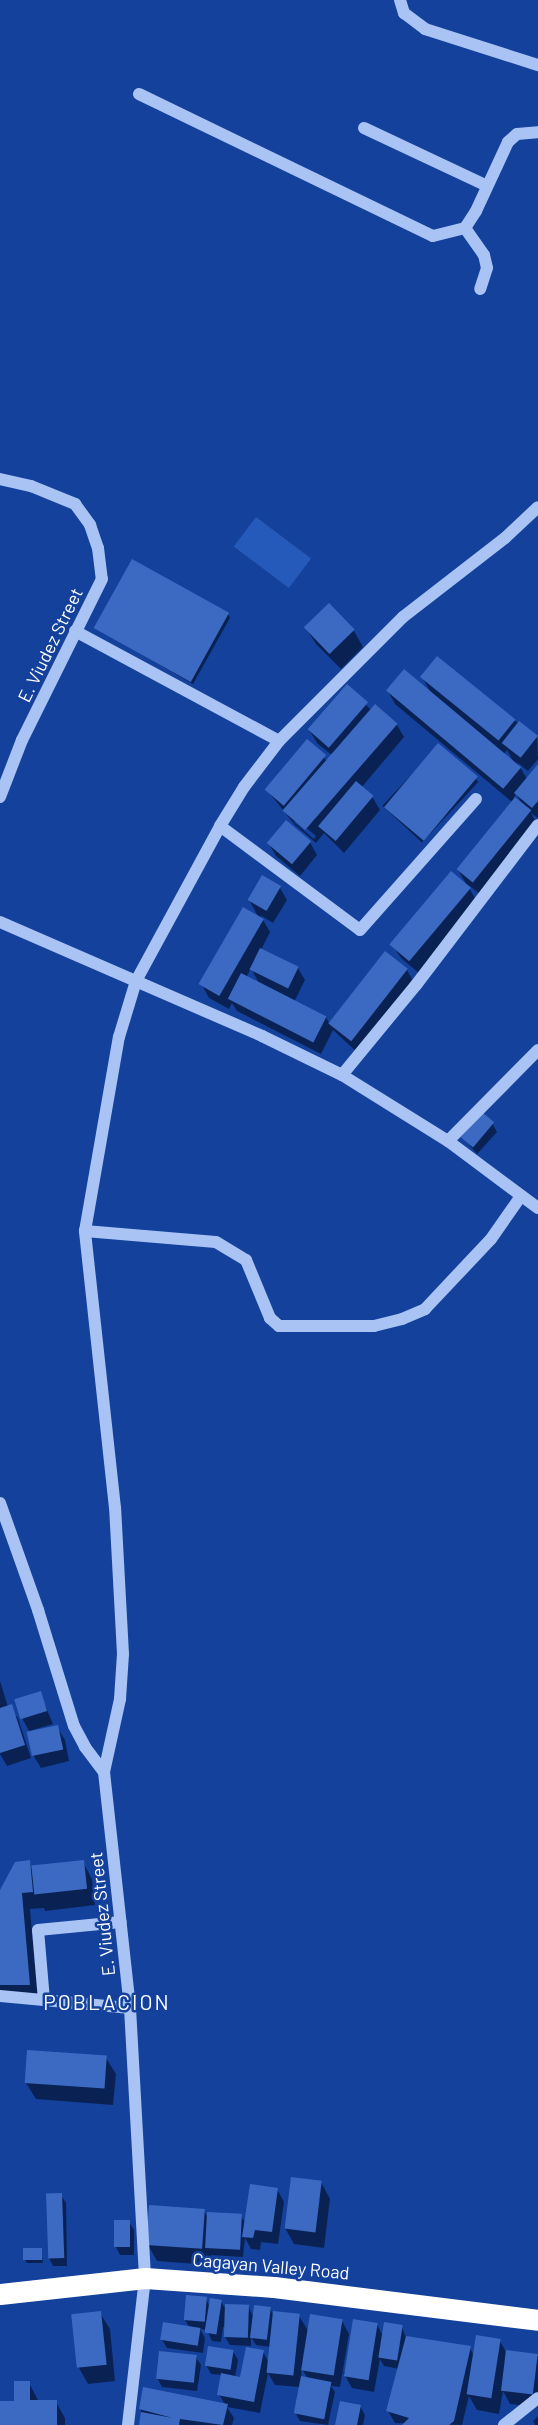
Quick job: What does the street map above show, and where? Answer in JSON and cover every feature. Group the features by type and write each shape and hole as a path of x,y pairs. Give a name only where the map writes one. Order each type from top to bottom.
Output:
{"highway":[{"name":"Cagayan Valley Road","path":"0,2294 145,2278 274,2287 538,2320"}],"street":[{"path":"400,0 404,13 425,29 538,65"},
{"path":"139,94 433,236 446,235 465,228 508,142 517,134 538,132"},
{"path":"364,128 487,186"},
{"path":"465,228 484,255 487,268 480,289"},
{"name":"E. Viudez Street","path":"0,479 31,486 75,504 90,525 98,548 102,579 22,740 0,797"},
{"path":"104,1772 120,1699 123,1654 115,1508 85,1231 119,1037 136,981 220,826 244,787 279,741 403,617 505,538 538,508"},
{"path":"75,631 279,741"},
{"path":"220,826 360,930 476,799"},
{"path":"342,1075 416,985 538,825"},
{"path":"0,922 342,1075 448,1141 538,1208"},
{"path":"448,1141 538,1050"},
{"path":"85,1231 216,1242 246,1260 270,1318 279,1326 374,1326 402,1319 425,1309 491,1239 521,1196"},
{"path":"0,1503 38,1610 74,1726 85,1748 104,1772"},
{"name":"E. Viudez Street","path":"104,1772 130,2008 145,2278 128,2425"},
{"path":"44,2000 38,1930 121,1922"},
{"path":"0,1996 130,2008"},
{"path":"504,2425 538,2398"}],"shaded area":[{"path":"256,517 311,559 289,588 234,547"}],"building":[{"path":"132,559 229,613 191,682 94,628"},
{"path":"329,603 355,630 330,654 304,627"},
{"path":"437,656 515,720 499,741 420,677"},
{"path":"404,669 521,767 503,789 386,690"},
{"path":"347,684 368,702 329,748 308,729"},
{"path":"375,704 398,724 305,830 282,810"},
{"path":"519,721 538,736 521,758 502,743"},
{"path":"307,739 326,755 284,806 265,790"},
{"path":"438,743 478,776 424,841 384,807"},
{"path":"538,764 538,801 532,808 514,793"},
{"path":"356,781 374,796 336,841 318,826"},
{"path":"515,797 531,810 473,882 456,869"},
{"path":"286,820 311,841 292,864 267,843"},
{"path":"451,871 471,888 409,961 389,945"},
{"path":"262,875 281,886 267,911 248,900"},
{"path":"243,907 264,919 219,996 198,984"},
{"path":"260,948 299,967 288,988 249,970"},
{"path":"385,951 408,969 351,1041 328,1023"},
{"path":"241,973 327,1017 313,1042 228,999"},
{"path":"482,1112 494,1122 473,1148 461,1137"},
{"path":"41,1691 47,1711 20,1719 14,1699"},
{"path":"12,1704 25,1745 0,1753 0,1708"},
{"path":"58,1725 63,1749 32,1756 27,1732"},
{"path":"30,1860 33,1892 22,1893 30,1985 0,1985 0,1890 15,1862"},
{"path":"84,1860 87,1889 34,1894 31,1866"},
{"path":"27,2050 107,2056 105,2089 25,2083"},
{"path":"291,2177 322,2181 315,2232 285,2229"},
{"path":"250,2184 278,2188 272,2232 255,2230 253,2238 242,2237"},
{"path":"62,2193 64,2258 48,2259 46,2194"},
{"path":"149,2205 205,2209 202,2249 146,2245"},
{"path":"207,2212 242,2214 240,2250 205,2248"},
{"path":"114,2220 130,2220 130,2247 114,2247"},
{"path":"23,2248 42,2248 42,2260 23,2260"},
{"path":"186,2295 207,2297 205,2322 184,2320"},
{"path":"210,2298 222,2300 216,2334 205,2333"},
{"path":"225,2304 249,2305 248,2338 224,2337"},
{"path":"254,2305 271,2307 267,2340 250,2338"},
{"path":"101,2311 107,2365 77,2368 71,2314"},
{"path":"273,2311 300,2314 293,2375 267,2373"},
{"path":"310,2314 343,2319 334,2375 301,2370"},
{"path":"353,2319 378,2323 369,2380 344,2376"},
{"path":"163,2322 201,2328 198,2346 160,2340"},
{"path":"384,2322 403,2325 397,2361 378,2358"},
{"path":"476,2335 501,2339 491,2398 467,2394"},
{"path":"406,2336 471,2346 454,2421 449,2425 402,2425 409,2418 386,2411"},
{"path":"208,2346 234,2350 231,2370 205,2366"},
{"path":"246,2347 264,2350 254,2402 217,2395 221,2373 240,2377"},
{"path":"506,2350 538,2354 533,2395 501,2391"},
{"path":"159,2351 197,2355 194,2383 156,2379"},
{"path":"301,2376 331,2382 324,2419 294,2413"},
{"path":"14,2381 30,2381 30,2400 57,2400 57,2425 0,2425 0,2401 14,2401"},
{"path":"143,2387 228,2404 223,2425 180,2419 179,2425 139,2425 141,2412 173,2418 139,2409"},
{"path":"340,2401 361,2405 357,2425 335,2425"}],"district":[{"name":"POBLACION","path":"107,2002"}]}
